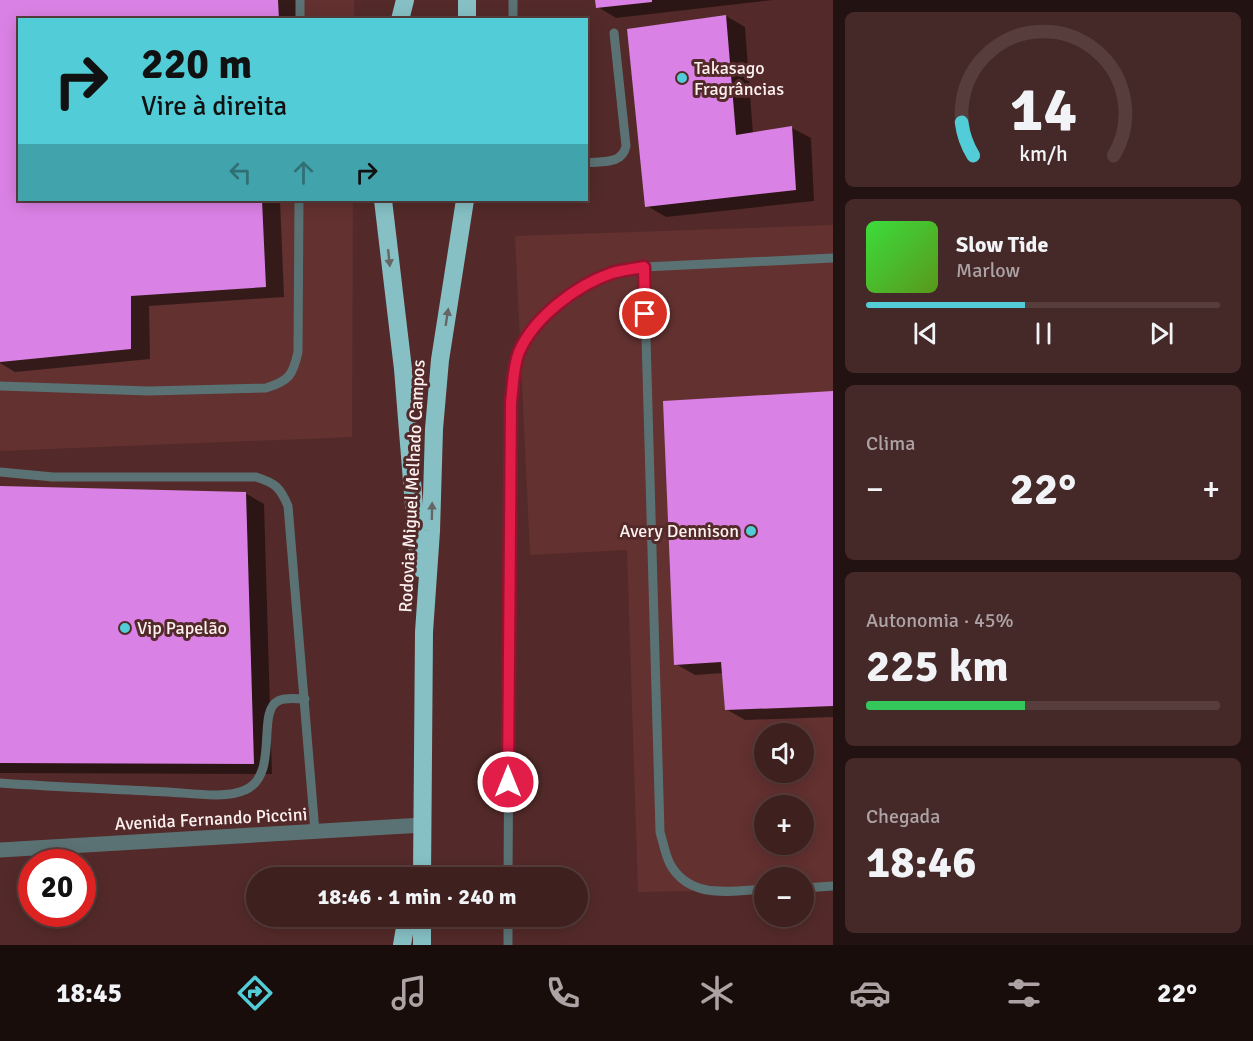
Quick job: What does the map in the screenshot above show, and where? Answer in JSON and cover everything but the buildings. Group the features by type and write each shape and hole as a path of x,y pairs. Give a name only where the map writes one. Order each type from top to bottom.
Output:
{"highway":[{"path":"400,18 405,0"},
{"path":"467,0 467,18"},
{"name":"Rodovia Miguel Melhado Campos","path":"383,201 403,369 424,633"},
{"name":"Rodovia Miguel Melhado Campos","path":"420,867 423,825 424,633 431,531 434,429 440,360 465,201"},
{"path":"402,945 405,927"},
{"path":"422,927 422,945"}],"street":[{"name":"Avenida Fernando Piccini","path":"0,850 423,825"}],"lane":[{"path":"300,0 300,18"},
{"path":"513,0 513,18"},
{"path":"588,163 622,157 626,146 614,33"},
{"path":"0,386 149,391 266,388 282,383 294,371 298,352 299,201"},
{"path":"508,867 511,402 519,352 530,334 560,302 591,282 613,273 644,267 833,258"},
{"path":"644,267 660,832 670,864 682,878 696,888 717,892 754,890"},
{"path":"0,472 53,477 256,477 273,483 282,492 288,506 315,832"},
{"path":"0,783 233,794 247,790 258,780 265,763 269,713 272,705 279,700 305,699"},
{"path":"814,887 833,886"},
{"path":"508,927 508,945"}],"shaded area":[{"path":"0,0 354,0 354,18 18,18 18,201 353,201 352,437 0,451"},
{"path":"833,225 833,889 814,889 814,867 754,867 754,890 638,892 627,550 530,555 515,236"}],"place":[{"name":"Takasago Fragrâncias","path":"682,78"},
{"name":"Avery Dennison","path":"751,531"},
{"name":"Vip Papelão","path":"125,628"}],"route":[{"path":"508,782 511,402 519,352 530,334 560,302 591,282 613,273 644,267 645,314"}]}
